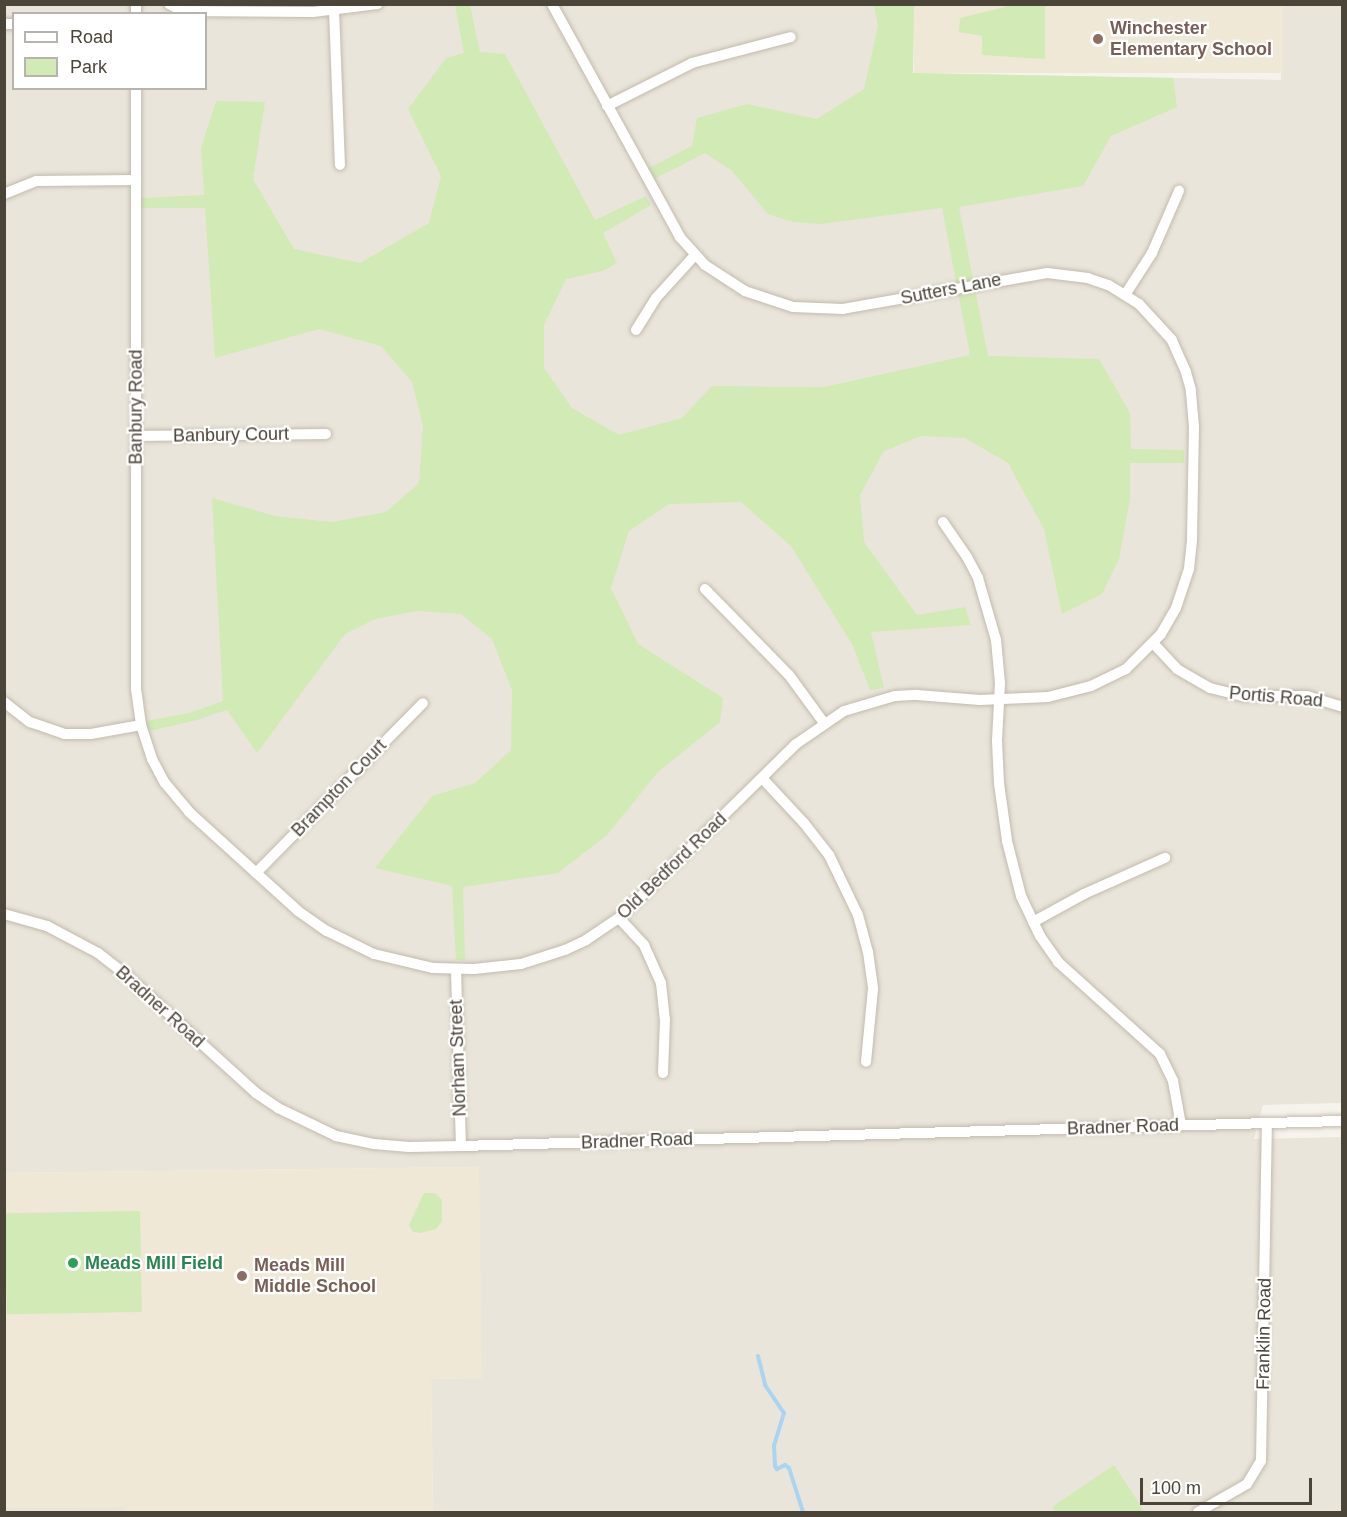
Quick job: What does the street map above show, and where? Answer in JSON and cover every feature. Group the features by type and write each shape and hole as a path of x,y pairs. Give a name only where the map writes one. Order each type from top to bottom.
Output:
{"street":[{"path":"169,4 180,12 334,10 378,4"},
{"name":"Sutters Lane","path":"552,4 669,220 695,255 716,274 745,291 778,303 808,309 843,309 1047,273 1088,278 1125,295 1150,314 1172,340 1186,372 1194,408 1189,569 1176,608 1153,643"},
{"path":"334,10 340,165"},
{"path":"607,106 692,63 791,37"},
{"name":"Banbury Road","path":"136,90 136,688 141,725"},
{"path":"4,194 36,181 135,180"},
{"path":"1125,295 1152,253 1179,191"},
{"path":"636,330 656,298 695,255"},
{"name":"Banbury Court","path":"136,436 326,434"},
{"path":"943,522 967,557 986,602 997,648 998,762 1003,813 1014,874 1033,922 1049,949 1069,974 1160,1054 1173,1081 1181,1125"},
{"path":"705,590 789,675 824,723"},
{"name":"Old Bedford Road","path":"141,725 152,759 174,796 298,911 348,943 403,963 456,969 501,967 543,958 586,939 619,918 796,744 844,711 895,696 999,700 1048,697 1091,686 1126,669 1153,643"},
{"name":"Portis Road","path":"1153,643 1178,669 1210,688 1242,696 1307,696 1342,707"},
{"path":"4,702 30,722 64,734 91,734 141,725"},
{"name":"Brampton Court","path":"256,873 423,703"},
{"path":"762,778 819,841 838,870 855,906 868,952 873,989 866,1062"},
{"path":"1033,922 1084,894 1165,858"},
{"name":"Bradner Road","path":"4,914 46,926 98,953 126,975 256,1093 299,1120 336,1136 374,1144 409,1147 461,1146 1342,1121"},
{"path":"619,918 644,945 661,983 665,1019 663,1073"},
{"name":"Norham Street","path":"456,969 461,1146"},
{"name":"Franklin Road","path":"1198,1512 1247,1484 1259,1468 1262,1455 1267,1123"}],"shaded area":[{"path":"4,5 914,5 913,73 1281,80 1283,5 1342,5 1342,1103 1263,1105 1254,1139 1342,1137 1342,1512 433,1512 431,1379 481,1378 478,1167 5,1173"},
{"name":"Winchester Elementary School","path":"914,5 1283,5 1283,73 914,73"},
{"name":"Meads Mill Middle School","path":"479,1167 482,1378 431,1379 433,1512 125,1512 124,1507 5,1508 4,1173"},
{"path":"125,1507 125,1512 5,1512 4,1508"}],"green space":[{"path":"455,5 470,5 480,52 505,54 595,220 646,196 651,205 603,233 617,263 603,271 566,279 544,325 544,368 572,408 619,435 682,418 712,386 824,387 970,355 942,208 821,224 793,222 768,214 731,170 705,153 654,179 649,168 692,146 697,118 747,104 817,119 864,89 878,26 874,5 914,5 913,73 1173,78 1177,107 1111,136 1083,186 959,207 988,356 1099,359 1130,413 1131,449 1184,450 1184,463 1130,463 1130,499 1119,559 1102,594 1062,614 1044,529 1008,463 965,438 921,436 884,451 860,495 864,542 917,615 965,607 971,625 871,632 884,688 870,690 852,644 791,546 741,502 669,504 629,531 611,588 638,644 723,698 720,722 658,772 607,835 558,873 463,887 465,960 456,960 452,886 375,868 432,796 475,783 511,750 512,690 492,639 461,614 417,611 375,619 345,634 257,753 227,710 197,720 149,731 146,721 189,713 223,701 212,498 275,516 332,522 386,512 419,483 423,426 412,382 381,346 319,329 215,358 205,208 141,208 141,198 204,195 201,148 216,101 265,102 253,179 294,249 360,263 429,223 441,176 408,109 446,58 464,53"},
{"path":"1013,5 1045,5 1045,59 982,55 982,36 959,32 960,18"},
{"path":"424,1193 435,1193 442,1200 442,1221 436,1229 420,1233 413,1232 409,1225"},
{"name":"Meads Mill Field","path":"140,1211 142,1312 7,1314 5,1213"},
{"path":"1114,1465 1145,1512 1056,1512 1052,1507"}],"waterway":[{"path":"758,1356 765,1385 784,1413 774,1446 775,1466 777,1469 785,1465 789,1468 803,1512"}],"place":[{"name":"Winchester Elementary School","path":"1098,39"},
{"name":"Meads Mill Field","path":"73,1263"},
{"name":"Meads Mill Middle School","path":"242,1276"}]}
